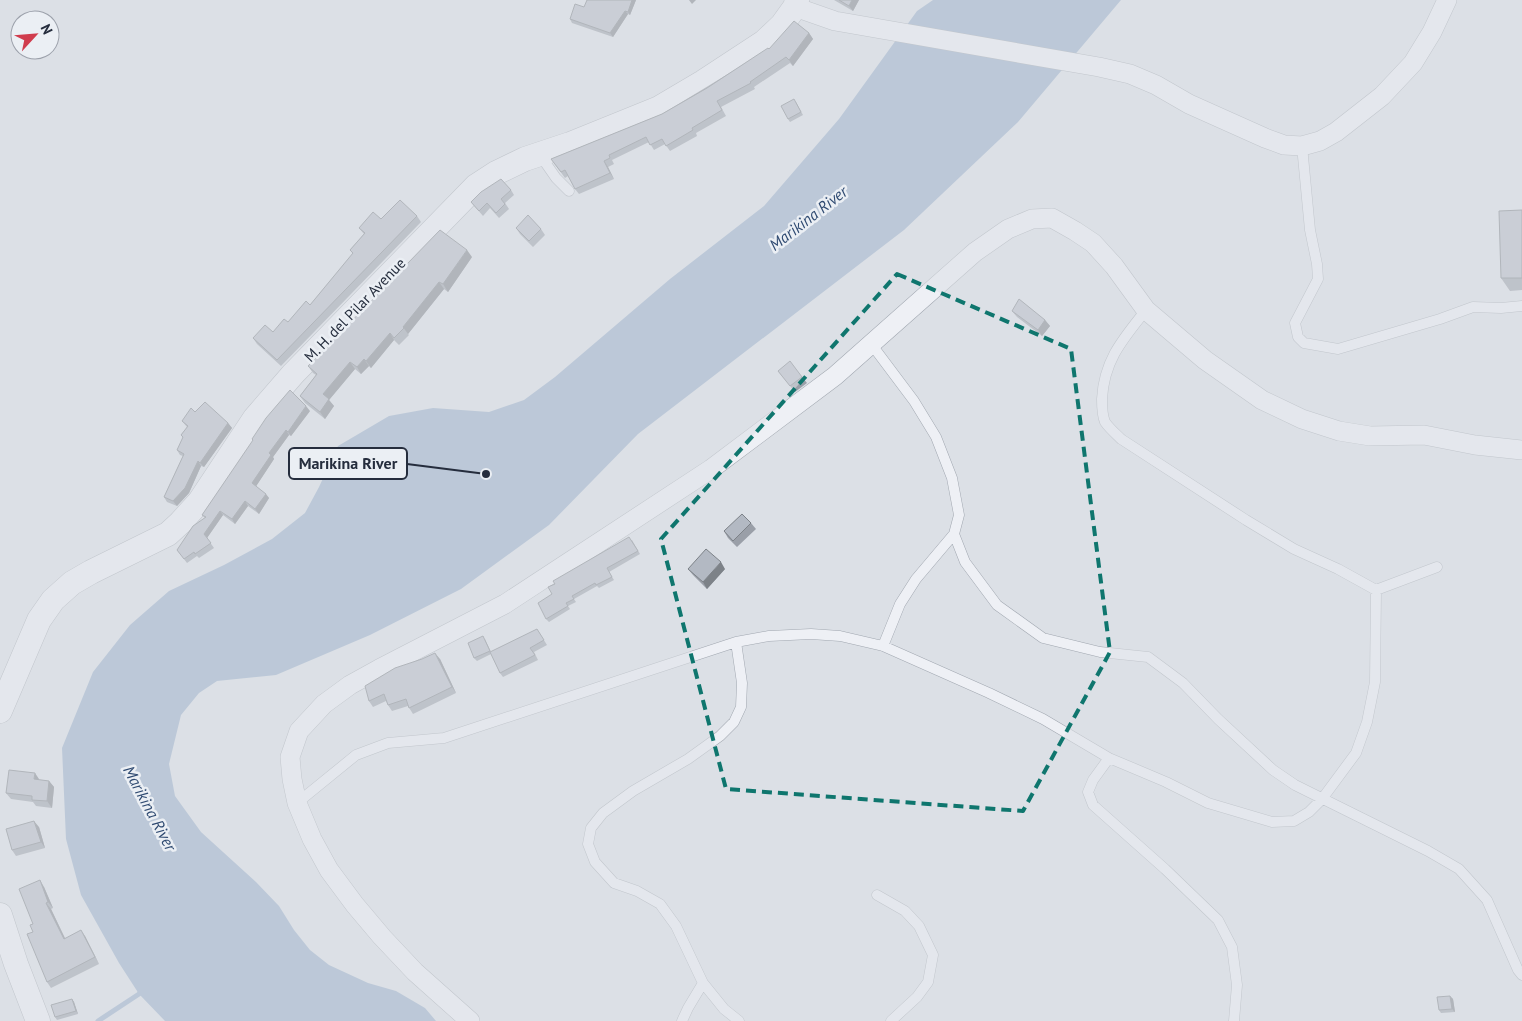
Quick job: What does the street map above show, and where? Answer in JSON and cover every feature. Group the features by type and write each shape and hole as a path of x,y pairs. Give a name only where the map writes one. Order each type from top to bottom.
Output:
{"street":[{"path":"796,3 820,16 850,24 1130,74 1156,85 1189,104 1265,138 1284,145 1302,146 1320,141 1336,132 1382,96 1413,63 1432,32 1448,0"},
{"name":"M. H. del Pilar Avenue","path":"0,711 40,620 53,600 78,579 168,534 180,524 200,501 255,418 293,374 476,186 496,173 525,159 570,144 659,108 764,42 782,25 796,3"},
{"path":"470,1021 415,972 382,937 354,905 329,870 312,839 297,802 292,779 290,758 299,731 324,704 350,686 505,604 711,469 835,376 975,252 1008,228 1032,219 1052,218 1094,243 1114,266 1146,310 1204,360 1262,400 1302,419 1339,431 1370,436 1424,435 1522,450"},
{"path":"0,915 38,1021"}],"lane":[{"path":"1302,146 1310,230 1318,279 1295,323 1298,337 1304,343 1338,349 1440,319 1473,307 1501,308 1522,306"},
{"path":"539,154 556,178 569,191"},
{"path":"1146,310 1115,351 1103,382 1102,408 1106,422 1121,439 1294,549 1338,569 1376,590 1437,567"},
{"path":"872,344 914,400 936,438 952,478 959,515 954,534 916,579 900,604 883,646"},
{"path":"954,534 964,562 997,605 1043,638 1100,652 1148,657 1183,684 1273,770 1322,799 1428,851 1459,870 1487,900 1518,970 1522,975"},
{"path":"297,802 356,755 388,743 444,738 736,642 769,636 811,634 840,636 883,646 1043,719 1109,758 1166,782 1208,803 1272,822 1294,821 1309,812 1322,799 1356,753 1367,722 1375,682 1376,590"},
{"path":"736,642 742,683 741,706 734,722 720,736 633,791 603,813 591,828 588,844 595,862 614,883 637,891 660,904 676,926 687,946 703,983 724,1009 739,1021"},
{"path":"1109,758 1093,780 1088,792 1093,805 1218,920 1232,947 1237,985 1234,1021"},
{"path":"876,895 905,911 919,926 933,955 928,982 917,997 890,1021"},
{"path":"682,1021 703,983"}],"highlighted area":[{"path":"897,274 1071,349 1110,652 1023,811 726,789 661,539"}],"water":[{"path":"933,0 1121,0 1018,122 904,230 638,434 549,525 461,589 370,635 276,675 217,681 199,693 181,715 169,764 175,796 201,832 256,882 279,906 294,930 310,950 329,965 368,983 396,991 425,1008 436,1021 165,1021 139,994 119,963 81,895 66,839 62,748 93,672 130,625 169,591 224,565 272,539 305,513 338,446 389,416 433,408 489,412 524,400 555,377 670,279 764,206 839,119 917,11"}],"building":[{"path":"587,0 632,0 628,12 625,11 610,33 570,19 575,4 584,7"},
{"path":"839,0 852,0 849,6"},
{"path":"794,21 809,33 789,60 786,57 751,83 717,101 722,110 666,146 662,139 650,145 646,137 609,155 610,158 604,161 610,173 575,189 565,170 561,172 551,159 662,114 769,49"},
{"path":"794,99 801,112 788,119 781,106"},
{"path":"501,179 511,190 501,199 505,204 496,213 487,203 479,211 471,202 481,192"},
{"path":"400,200 417,216 277,360 253,338 265,325 273,332 284,319 288,322 306,301 310,305 353,253 350,250 365,233 359,228 373,212 381,219"},
{"path":"1522,210 1522,278 1501,278 1499,211"},
{"path":"528,215 541,229 529,241 516,228"},
{"path":"440,230 467,250 443,284 439,282 404,328 394,338 390,333 366,361 364,359 357,367 350,362 323,394 329,399 320,412 300,396 317,374 308,366"},
{"path":"1019,299 1045,320 1038,330 1012,311"},
{"path":"790,361 802,377 790,386 778,371"},
{"path":"290,390 306,406 288,432 286,430 269,453 271,455 252,483 266,494 255,509 245,501 232,519 220,511 204,534 211,543 184,559 177,550 193,526 206,517 202,515 252,439 266,418"},
{"path":"205,402 228,423 200,463 198,461 185,488 173,501 164,497 184,454 177,450 183,437 181,435 188,426 182,421 191,408 195,412"},
{"path":"742,514 751,523 733,541 724,531"},
{"path":"629,537 638,551 607,568 612,577 596,585 595,583 572,596 574,599 566,603 568,606 546,619 538,603 552,594 548,587 555,584 553,581"},
{"path":"706,549 721,562 703,582 688,569"},
{"path":"537,629 544,640 530,648 535,655 500,673 490,652"},
{"path":"483,636 490,651 474,658 468,643"},
{"path":"435,653 452,687 409,708 406,699 388,705 384,694 369,701 365,686 395,668"},
{"path":"9,770 35,773 34,779 49,781 47,801 32,800 32,796 6,793"},
{"path":"34,821 41,842 12,850 6,829"},
{"path":"40,880 48,902 46,903 64,939 81,930 95,957 47,982 27,934 33,932 30,925 33,924 19,889"},
{"path":"1450,996 1452,1009 1439,1010 1437,997"},
{"path":"72,999 76,1011 55,1017 51,1005"}],"waterway":[{"path":"98,1021 139,994 142,989"}],"place":[{"name":"Marikina River","path":"486,474"}]}
